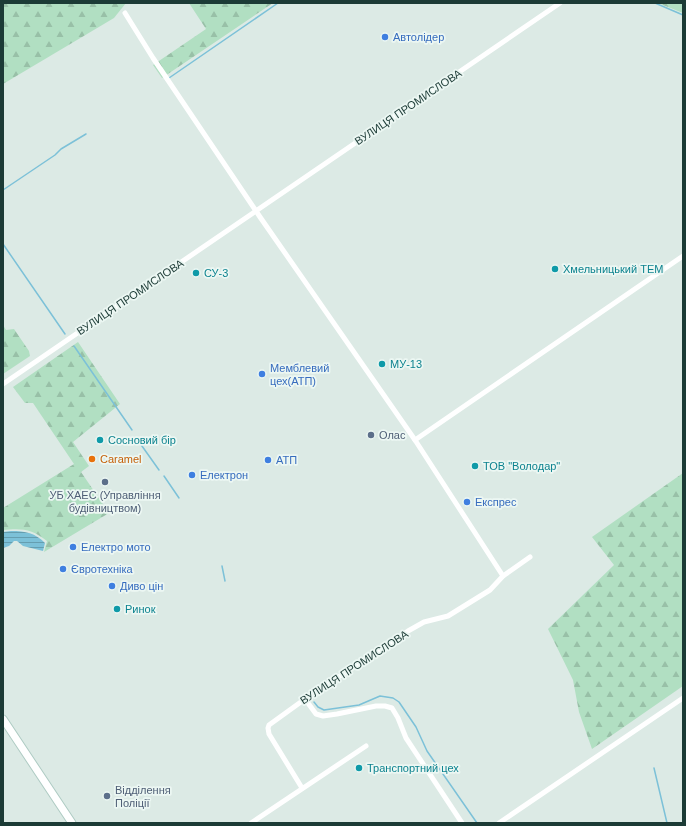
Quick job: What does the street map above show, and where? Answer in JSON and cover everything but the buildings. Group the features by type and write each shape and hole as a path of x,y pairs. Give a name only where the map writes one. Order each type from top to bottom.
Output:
{"main road":[{"path":"3,719 72,823"}],"street":[{"name":"ВУЛИЦЯ ПРОМИСЛОВА","path":"3,384 560,3"},
{"path":"125,13 297,271 415,440 503,576"},
{"path":"415,440 683,256"},
{"name":"ВУЛИЦЯ ПРОМИСЛОВА","path":"302,788 268,730 271,724 305,699 424,622 448,616 490,590 503,576 530,557"},
{"path":"499,823 683,698"},
{"path":"305,699 316,714 323,716 341,714 376,706 392,708 398,718 406,738 462,823"},
{"path":"251,823 366,746"}],"green space":[{"path":"3,3 126,3 114,18 3,84"},
{"path":"189,3 273,3 162,78 153,65 206,29"},
{"path":"658,3 683,3 683,13"},
{"path":"3,325 6,330 14,329 29,351 30,356 3,374"},
{"path":"78,342 120,404 73,442 89,466 81,472 109,513 44,552 47,541 42,537 21,529 3,530 3,508 74,464 33,403 25,403 13,387"},
{"path":"683,473 683,686 592,749 579,712 573,680 548,629 614,565 592,537"}],"water":[{"path":"3,532 26,532 38,537 45,543 43,551 23,546 17,541 14,541 9,546 3,548"}],"waterway":[{"path":"169,78 278,3"},
{"path":"655,3 683,15"},
{"path":"3,190 55,155 61,149 86,134"},
{"path":"3,244 65,334"},
{"path":"74,346 132,430"},
{"path":"137,439 159,470"},
{"path":"164,476 179,498"},
{"path":"222,566 225,581"},
{"path":"314,702 318,707 324,710 359,705 380,696 393,698 399,702 416,727 427,751 477,823"},
{"path":"654,768 667,823"}],"place":[{"name":"Автолідер","path":"385,37"},
{"name":"Хмельницький ТЕМ","path":"555,269"},
{"name":"СУ-3","path":"196,273"},
{"name":"МУ-13","path":"382,364"},
{"name":"Мемблевий цех(АТП)","path":"262,374"},
{"name":"Олас","path":"371,435"},
{"name":"Сосновий бір","path":"100,440"},
{"name":"Caramel","path":"92,459"},
{"name":"АТП","path":"268,460"},
{"name":"ТОВ \"Володар\"","path":"475,466"},
{"name":"Електрон","path":"192,475"},
{"name":"УБ ХАЕС (Управління будівництвом)","path":"105,482"},
{"name":"Експрес","path":"467,502"},
{"name":"Електро мото","path":"73,547"},
{"name":"Євротехніка","path":"63,569"},
{"name":"Диво цін","path":"112,586"},
{"name":"Ринок","path":"117,609"},
{"name":"Транспортний цех","path":"359,768"},
{"name":"Відділення Поліції","path":"107,796"}]}
